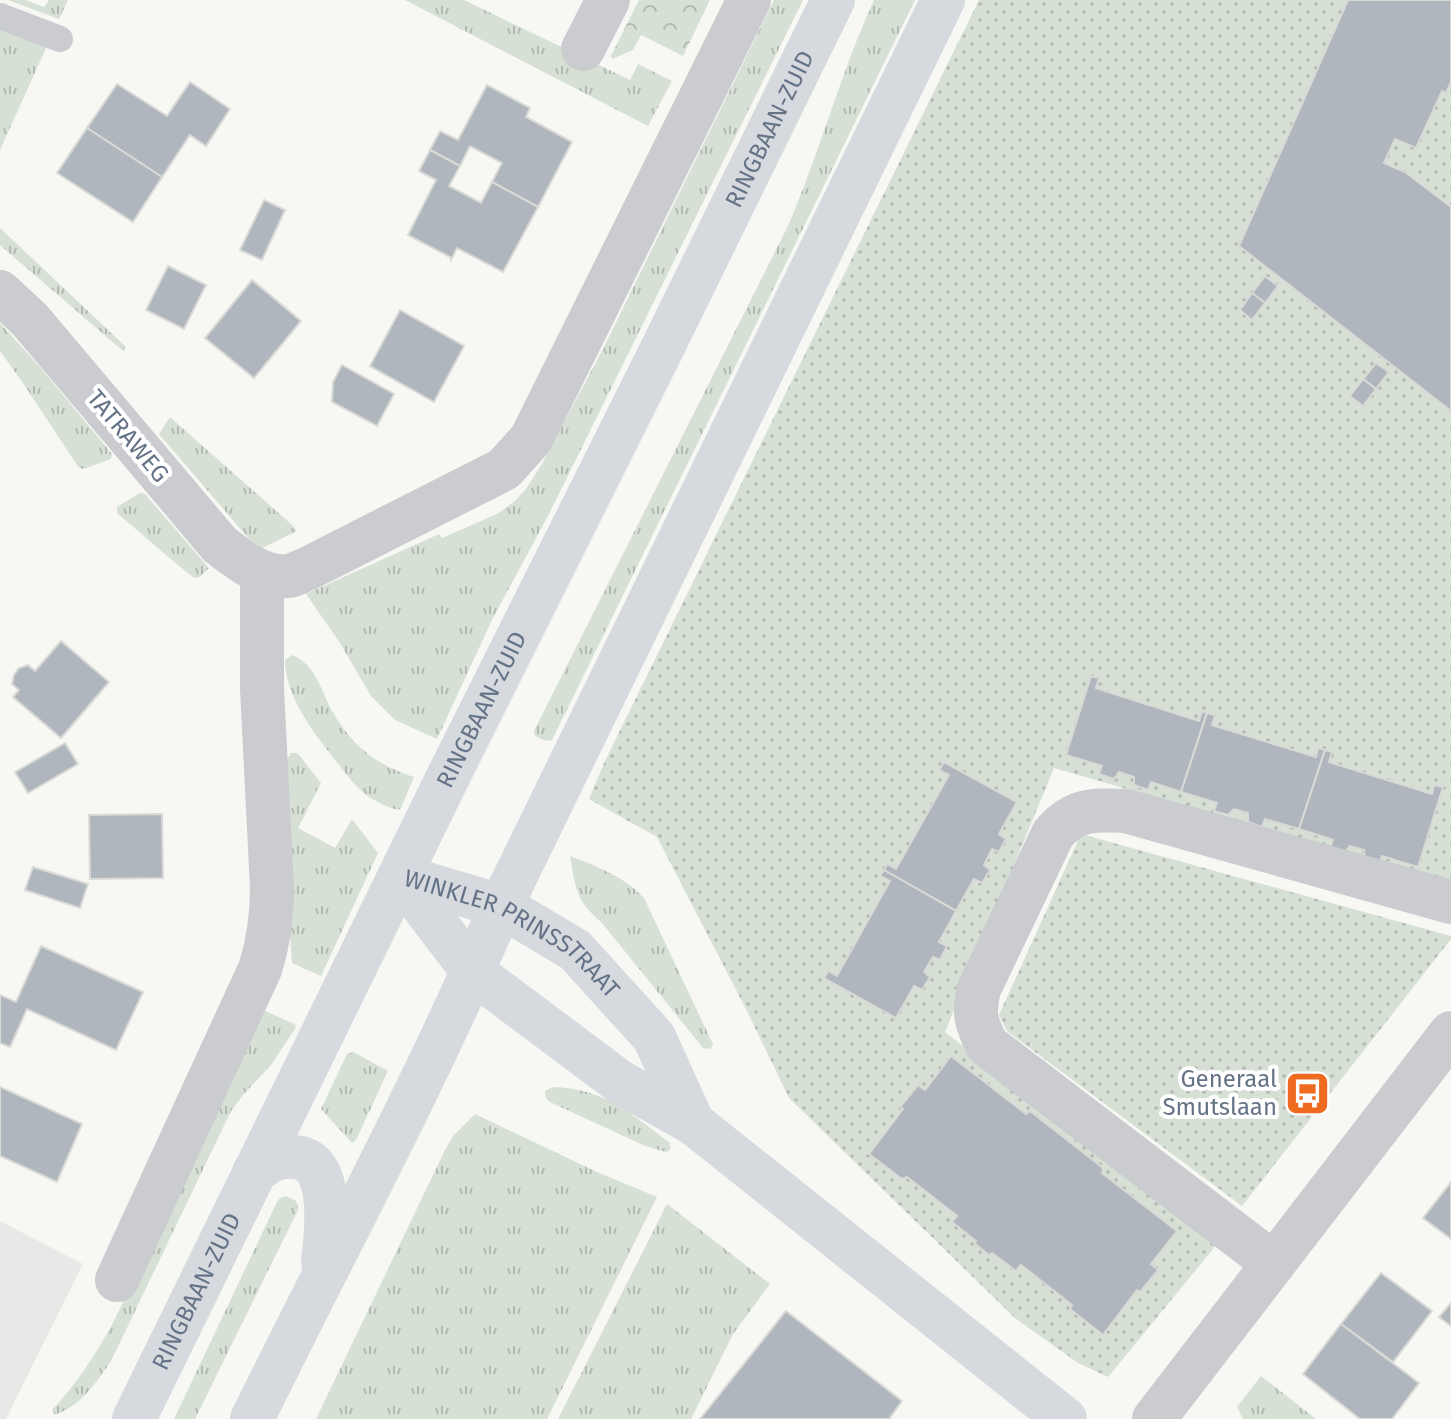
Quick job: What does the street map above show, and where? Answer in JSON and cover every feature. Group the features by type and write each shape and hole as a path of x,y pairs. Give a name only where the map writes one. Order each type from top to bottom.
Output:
{"main road":[{"name":"RINGBAAN-ZUID","path":"130,1416 254,1172 833,0"},
{"path":"252,1419 434,1055 501,906 943,0"},
{"name":"WINKLER PRINSSTRAAT","path":"400,876 501,906 575,950 654,1037 693,1123"},
{"name":"WINKLER PRINSSTRAAT","path":"400,876 473,972 620,1082 693,1123 1065,1419"},
{"path":"254,1172 275,1159 291,1156 308,1160 319,1175 326,1196 326,1237 320,1280"}],"street":[{"path":"583,49 608,0"},
{"path":"117,1280 260,969 267,947 272,916 272,887 262,689 262,572 289,576 307,569 504,469 531,439 749,0"},
{"name":"TATRAWEG","path":"0,292 30,320 220,545 240,561 262,572"},
{"path":"1273,1263 987,1045 977,1025 974,1007 979,989 1053,834 1063,822 1079,813 1126,811 1451,902"},
{"path":"1154,1419 1451,1033"}],"lane":[{"path":"0,16 60,39"}],"shaded area":[{"path":"0,1221 83,1264 6,1419 0,1419"}],"green space":[{"path":"8,0 25,0 44,7 49,0 68,0 59,19"},
{"path":"405,0 464,0 630,80 638,64 672,81 648,126"},
{"path":"639,0 710,0 683,56 641,35 633,50 612,59"},
{"path":"774,0 803,0 549,514 492,620 437,739 395,720 371,696 306,594 439,534 442,538 497,514 526,489 603,349"},
{"path":"874,0 915,0 552,740 546,741 535,736 534,731 787,228"},
{"path":"979,0 1451,0 1451,882 1054,768 945,1032 1218,1243 1108,1377 1078,1363 1015,1318 789,1098 657,837 589,799"},
{"path":"0,28 47,46 0,150"},
{"path":"0,228 126,347 123,351 0,245"},
{"path":"0,323 112,454 111,459 79,468 0,351"},
{"path":"170,417 297,531 262,548 249,539 159,434"},
{"path":"140,493 145,494 209,568 200,577 194,578 117,513 117,507"},
{"path":"292,655 312,671 332,711 348,735 366,753 414,777 401,808 398,810 385,805 361,791 312,729 296,703 286,674 285,660"},
{"path":"291,753 299,755 321,783 298,828 335,848 352,819 378,853 321,976 292,963 286,761"},
{"path":"1081,834 1451,936 1242,1206 1007,1031 999,1015"},
{"path":"570,856 619,878 644,898 713,1044 711,1049 703,1048 586,907 576,886"},
{"path":"263,1010 294,1024 295,1029 271,1065 231,1111 112,1359 80,1400 54,1415 53,1409 86,1368 113,1323"},
{"path":"353,1052 388,1071 352,1143 321,1109 347,1054"},
{"path":"552,1087 587,1092 616,1104 670,1143 670,1150 666,1152 645,1146 550,1102 545,1091"},
{"path":"475,1114 657,1197 547,1419 316,1419 445,1150 453,1136"},
{"path":"286,1196 296,1201 297,1212 195,1419 174,1419 277,1202"},
{"path":"667,1204 770,1284 733,1334 691,1419 558,1419"},
{"path":"1261,1376 1316,1419 1243,1419 1237,1407"}],"building":[{"path":"1348,0 1451,0 1451,82 1446,93 1442,91 1416,148 1395,139 1384,163 1405,172 1451,207 1451,411 1239,246"},
{"path":"190,82 230,109 206,146 190,135 162,177 87,128 117,84 167,116"},
{"path":"487,85 530,108 526,117 572,142 538,207 492,182 502,163 470,146 460,166 430,150 440,131 458,140"},
{"path":"87,128 162,177 133,222 57,173"},
{"path":"430,150 460,166 449,186 481,203 492,182 538,207 503,272 457,248 451,260 408,235 436,180 419,171"},
{"path":"264,200 285,210 262,260 240,250"},
{"path":"168,266 206,285 184,329 146,310"},
{"path":"1265,276 1278,286 1265,303 1252,293"},
{"path":"252,280 301,321 254,378 205,338"},
{"path":"1252,293 1265,303 1252,320 1240,310"},
{"path":"400,310 464,346 434,402 370,366"},
{"path":"1376,363 1389,372 1376,389 1363,379"},
{"path":"342,365 394,394 377,426 332,402 333,382"},
{"path":"1363,379 1376,389 1363,406 1350,396"},
{"path":"61,641 109,682 61,738 13,697 19,690 12,684 19,668 28,665 35,671"},
{"path":"1091,676 1099,678 1096,688 1199,721 1202,711 1207,713 1181,792 1151,782 1148,790 1134,785 1134,777 1119,772 1114,779 1099,774 1102,766 1066,755"},
{"path":"1207,713 1215,715 1212,725 1316,757 1318,748 1325,750 1299,829 1265,819 1262,827 1248,822 1248,813 1234,809 1228,815 1214,811 1217,803 1181,792"},
{"path":"65,743 78,764 28,793 15,772"},
{"path":"1325,750 1332,752 1329,762 1432,794 1434,785 1443,787 1418,867 1382,856 1379,864 1365,859 1364,850 1350,846 1345,852 1330,848 1333,840 1299,829"},
{"path":"944,762 1017,802 999,834 1006,839 999,852 992,849 984,865 990,870 982,883 974,879 956,911 884,870 887,864 896,869 949,775 939,770"},
{"path":"162,814 163,878 90,879 89,815"},
{"path":"33,867 88,884 80,908 25,890"},
{"path":"884,870 956,911 939,942 947,946 940,960 933,957 924,972 930,977 922,990 914,986 896,1018 824,978 828,971 837,976 890,881 880,876"},
{"path":"41,946 143,992 116,1050 27,1009 10,1047 0,1043 0,995 16,1002"},
{"path":"951,1056 1026,1114 1030,1111 1103,1168 1102,1173 1177,1231 1151,1264 1158,1270 1140,1292 1137,1290 1103,1335 1070,1309 1072,1305 1021,1265 1016,1271 992,1253 989,1255 952,1222 957,1216 907,1177 902,1179 869,1154 918,1085 925,1090"},
{"path":"0,1087 82,1124 57,1182 0,1156"},
{"path":"1451,1182 1451,1239 1423,1218"},
{"path":"1381,1273 1432,1311 1393,1362 1341,1324"},
{"path":"1451,1303 1451,1326 1439,1317"},
{"path":"786,1311 902,1401 889,1419 700,1419"},
{"path":"1341,1324 1419,1383 1392,1419 1360,1419 1303,1374"}],"place":[{"name":"Generaal Smutslaan","path":"1308,1093"}]}
